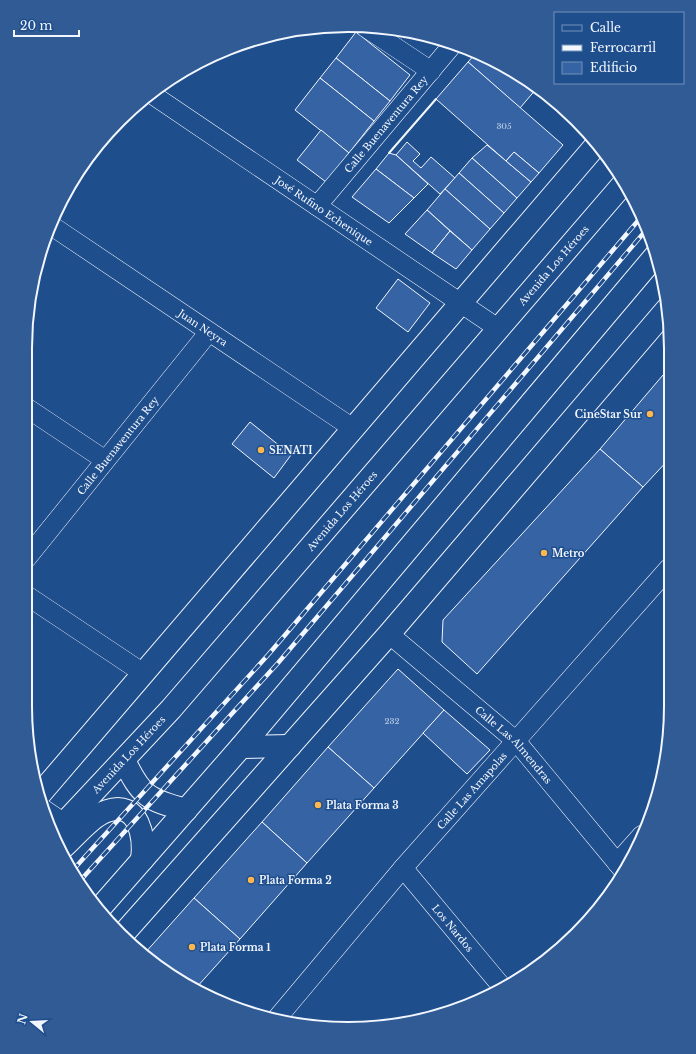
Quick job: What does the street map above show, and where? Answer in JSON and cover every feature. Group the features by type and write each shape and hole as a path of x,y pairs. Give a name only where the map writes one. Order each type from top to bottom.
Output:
{"main road":[{"path":"44,790 593,149"},
{"name":"Avenida Los Héroes","path":"59,829 171,710 621,188"},
{"path":"103,905 241,747 651,261"},
{"path":"126,930 389,634 662,315"},
{"path":"241,747 290,746"},
{"path":"124,760 134,781 145,794 159,803 186,810"},
{"path":"65,846 106,811 121,810 134,817 142,831 144,845 142,860"}],"street":[{"path":"375,34 430,71"},
{"name":"Calle Buenaventura Rey","path":"317,206 449,49"},
{"name":"José Rufino Echenique","path":"156,97 499,329"},
{"name":"Juan Neyra","path":"56,228 354,429"},
{"name":"Calle Buenaventura Rey","path":"32,551 210,332"},
{"path":"32,411 105,460"},
{"name":"Calle Las Amapolas","path":"280,1015 403,868 664,574"},
{"path":"32,599 143,673"},
{"name":"Calle Las Almendras","path":"389,634 516,741 620,867"},
{"name":"Los Nardos","path":"403,868 499,983"}],"building":[{"path":"357,32 410,75 390,101 336,58"},
{"path":"472,57 506,74 533,92 520,108 468,62"},
{"path":"336,58 390,101 374,121 320,78"},
{"path":"468,62 563,145 539,173 514,152 506,161 436,99"},
{"path":"320,78 374,121 349,153 295,110"},
{"path":"321,130 349,153 326,182 297,160"},
{"path":"407,142 420,154 413,161 421,168 431,157 455,178 440,194 396,155"},
{"path":"487,145 531,182 517,198 472,158"},
{"path":"514,152 539,173 531,182 506,161"},
{"path":"389,153 396,155 428,184 414,198 376,169"},
{"path":"472,158 517,198 504,213 459,173"},
{"path":"376,169 414,198 389,223 352,197"},
{"path":"459,173 504,213 490,229 445,189"},
{"path":"445,189 490,229 472,250 427,210"},
{"path":"427,210 450,231 432,253 405,234"},
{"path":"450,231 472,250 456,269 432,253"},
{"path":"398,279 430,303 408,332 376,308"},
{"name":"CineStar Sur","path":"663,375 664,376 664,464 643,487 600,449"},
{"name":"SENATI","path":"250,422 291,455 274,478 232,444"},
{"name":"Metro","path":"600,449 643,487 477,674 442,642 443,620"},
{"path":"398,669 444,710 374,788 328,747"},
{"path":"444,710 490,750 467,774 423,733"},
{"name":"Plata Forma 3","path":"328,747 374,788 307,863 262,822"},
{"name":"Plata Forma 2","path":"262,822 307,863 240,939 194,898"},
{"name":"Plata Forma 1","path":"194,898 240,939 199,985 172,969 147,950"}],"railway":[{"path":"76,867 268,655 637,221"},
{"path":"83,878 278,663 643,234"}],"wall":[{"path":"389,153 436,99"}],"place":[{"name":"CineStar Sur","path":"650,414"},
{"name":"SENATI","path":"261,450"},
{"name":"Metro","path":"544,553"},
{"name":"Plata Forma 3","path":"318,805"},
{"name":"Plata Forma 2","path":"251,880"},
{"name":"Plata Forma 1","path":"192,947"}]}
